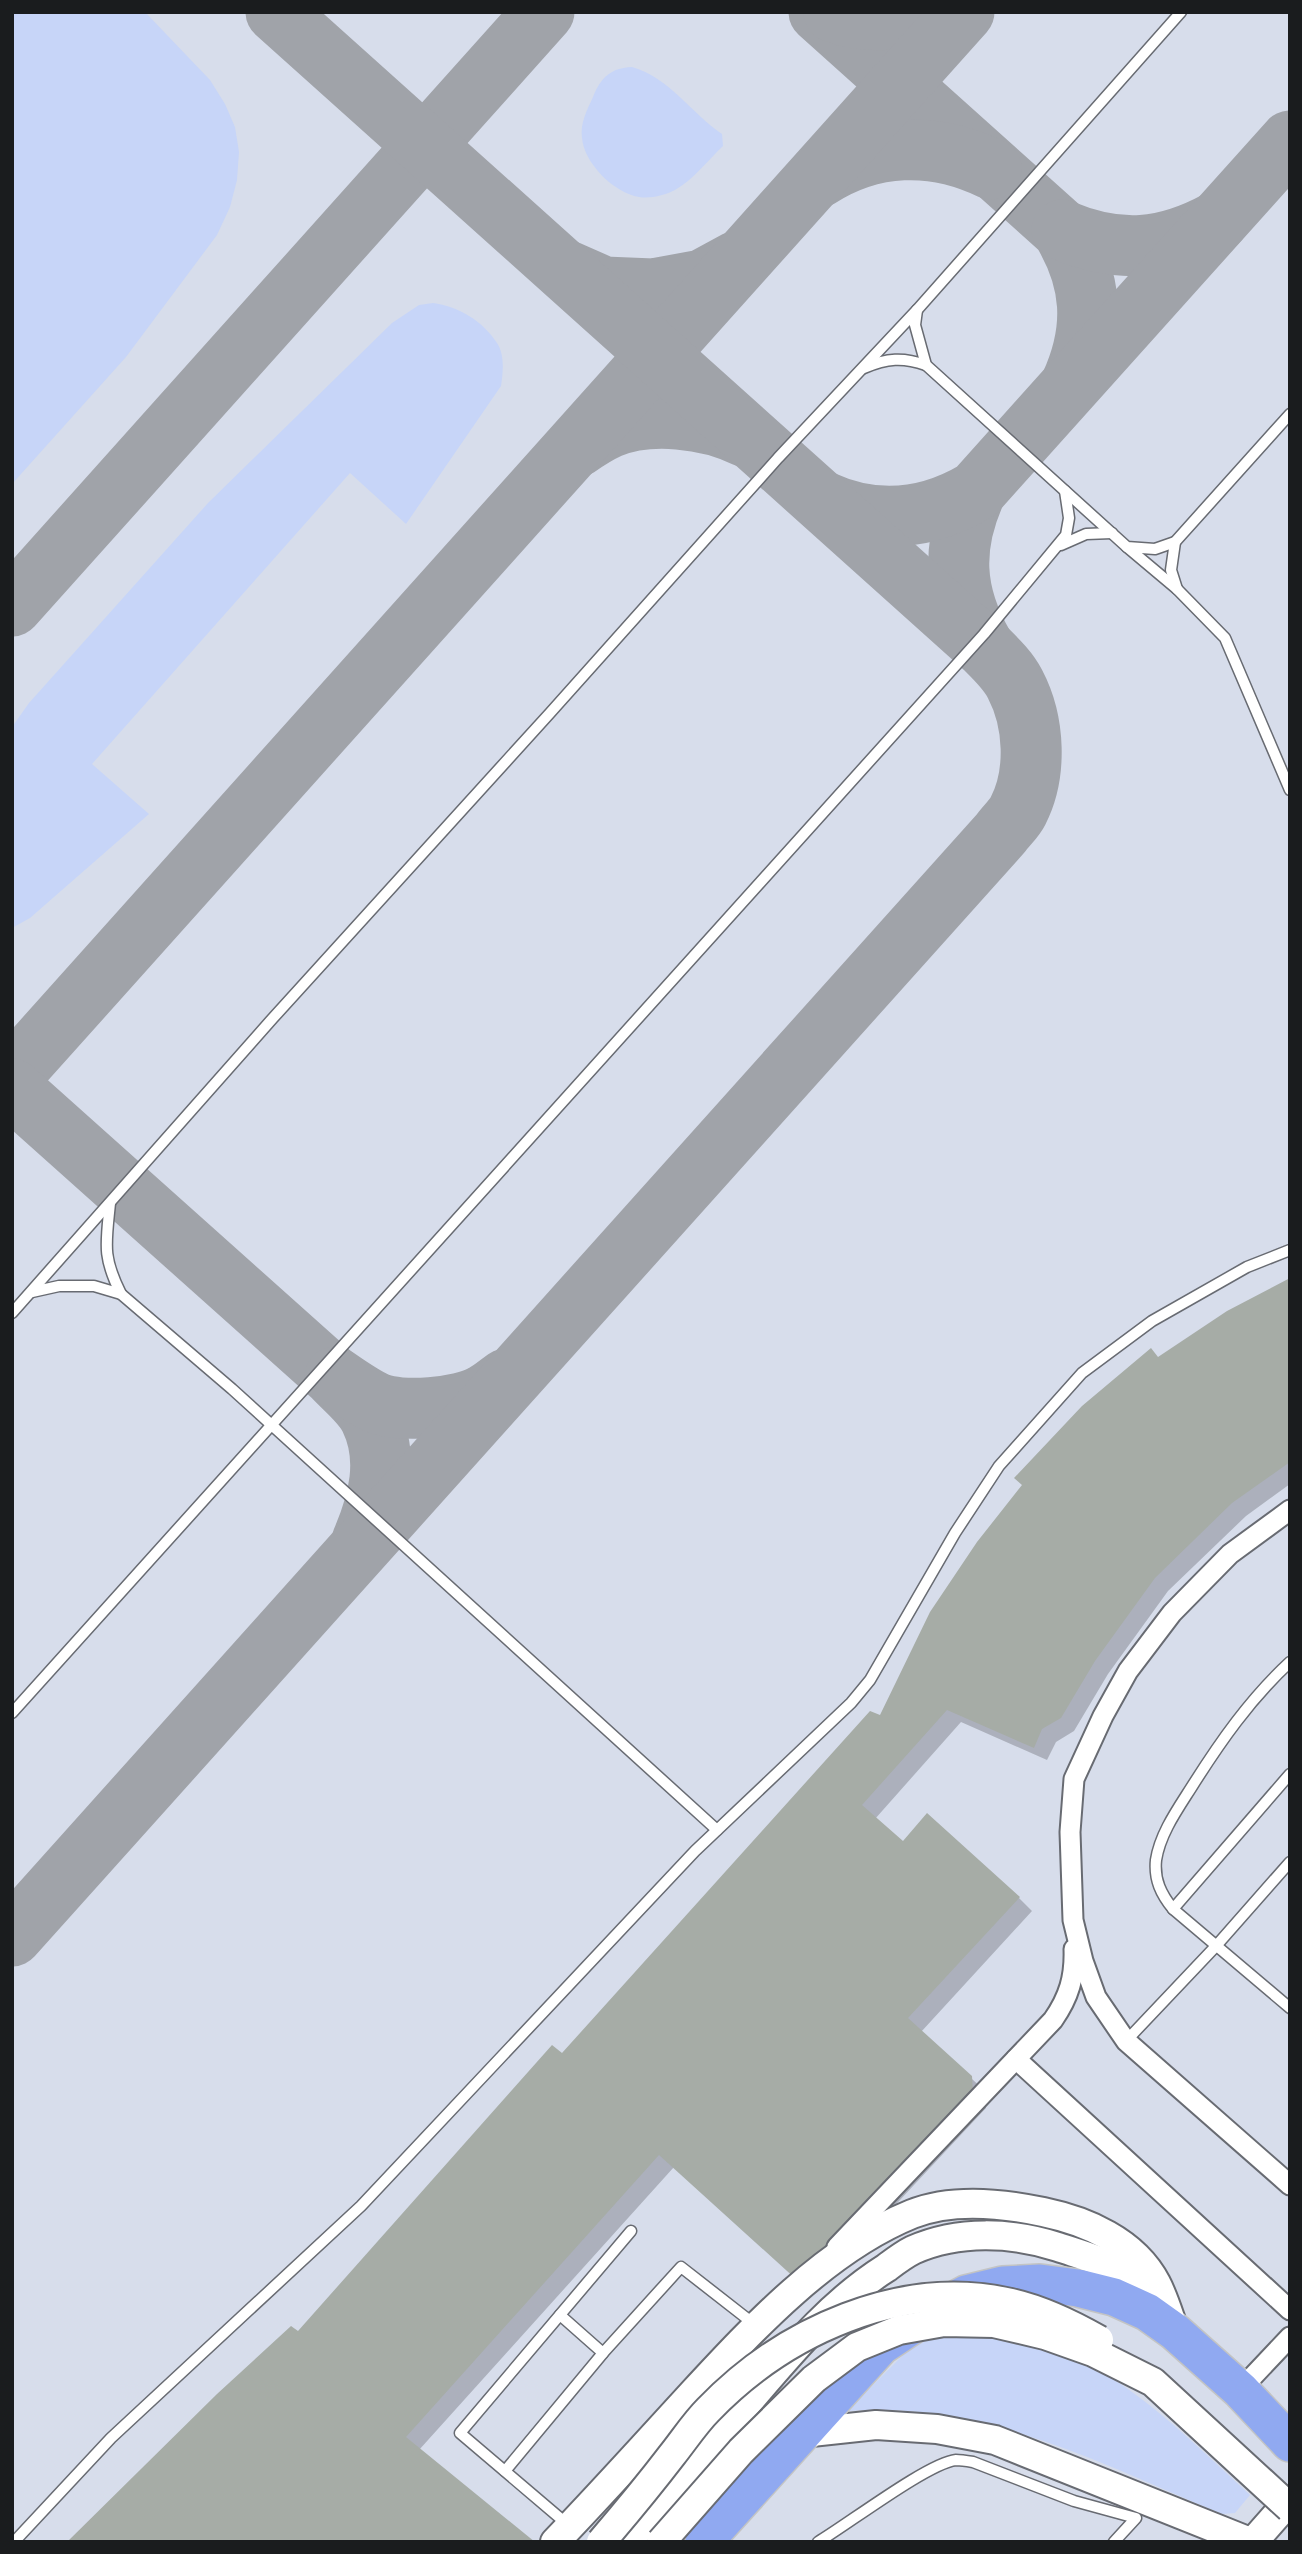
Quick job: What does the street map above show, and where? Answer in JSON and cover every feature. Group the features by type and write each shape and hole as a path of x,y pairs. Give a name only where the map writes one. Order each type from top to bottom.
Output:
{"highway":[{"path":"704,2542 881,2346 929,2314 966,2294 1003,2285 1040,2283 1077,2288 1114,2297 1147,2312 1175,2332 1240,2390 1290,2443"}],"street":[{"path":"793,2292 1053,2020 1067,2000 1073,1981 1074,1963 1070,1832 1074,1779 1103,1716 1128,1671 1172,1613 1230,1554 1290,1510"},
{"path":"1073,1920 1083,1961 1096,1997 1126,2041 1290,2185"},
{"path":"1016,2059 1290,2310"},
{"path":"563,2534 755,2325 863,2238 914,2213 958,2204 1009,2205 1060,2216 1099,2230 1135,2254 1155,2281 1175,2332"},
{"path":"628,2542 792,2351 828,2313 867,2280 912,2251 954,2238 996,2235 1045,2243 1113,2265 1142,2288 1175,2332"},
{"path":"601,2542 707,2411 748,2373 796,2341 849,2316 909,2300 969,2297 1012,2303 1064,2320 1101,2341 1153,2382 1290,2508"},
{"path":"661,2542 741,2451 814,2379 857,2347 899,2330 944,2322 994,2323 1045,2335 1093,2352 1153,2382"},
{"path":"1240,2390 1290,2337"},
{"path":"802,2433 876,2425 936,2429 995,2440 1252,2542 1290,2500"}],"lane":[{"path":"12,1313 273,1018 776,460 917,310 1181,12"},
{"path":"917,310 915,325 926,365"},
{"path":"860,370 883,360 906,359 926,365 1177,589 1225,638 1290,790"},
{"path":"1127,547 1155,549 1175,542 1290,414"},
{"path":"12,1713 984,634 1066,535 1069,518 1065,491"},
{"path":"1058,547 1086,534 1112,533"},
{"path":"1175,542 1171,570 1177,589"},
{"path":"110,1203 106,1245 109,1269 121,1294 272,1425 717,1830"},
{"path":"14,2542 111,2438 361,2206 695,1851 851,1703 870,1679 955,1533 999,1466 1082,1373 1152,1321 1247,1267 1290,1250"},
{"path":"31,1292 59,1286 94,1286 121,1294"},
{"path":"1290,1662 1268,1682 1222,1738 1174,1814 1156,1860 1156,1878 1162,1895 1173,1909 1290,2008"},
{"path":"1173,1909 1290,1774"},
{"path":"1126,2041 1216,1946 1290,1862"},
{"path":"563,2534 505,2471 460,2433 631,2231"},
{"path":"505,2471 603,2353 681,2267 755,2325"},
{"path":"560,2315 603,2353"},
{"path":"818,2542 913,2480 942,2464 956,2460 972,2462 1074,2501 1136,2518 1114,2542"}],"shaded area":[{"path":"12,12 1290,12 1290,2542 12,2542"},
{"path":"12,12 145,12 210,80 235,127 239,152 237,180 230,207 217,235 126,357 12,484"},
{"path":"632,67 669,87 722,134 723,146 682,186 653,197 629,194 611,183 594,167 582,138 584,117 600,84 618,69"},
{"path":"433,303 452,307 469,316 491,335 502,358 501,386 406,524 350,473 92,764 149,814 30,918 12,928 12,727 29,703 208,503 392,323 419,305"},
{"path":"967,2334 1010,2338 1042,2345 1080,2360 1107,2375 1182,2432 1250,2495 1235,2513 1222,2514 1086,2457 993,2426 946,2415 897,2410 847,2411 917,2341"}],"building":[{"path":"1290,1278 1290,1462 1232,1503 1155,1578 1095,1661 1061,1718 1042,1729 1034,1748 947,1710 862,1805 903,1841 927,1813 1020,1897 908,2018 972,2076 973,2094 798,2281 659,2155 406,2437 535,2542 67,2542 217,2394 291,2326 298,2331 552,2045 562,2053 870,1711 880,1715 930,1612 977,1542 1022,1485 1014,1478 1082,1406 1151,1348 1158,1357 1227,1311"}],"taxiway":[{"path":"12,1936 1001,833 1018,811 1031,765 1030,731 1022,699 1005,669 984,647 276,12"},
{"path":"12,606 544,12"},
{"path":"819,12 1062,230 1080,268 1088,306 1084,344 1071,384"},
{"path":"834,12 872,20 898,19 936,12"},
{"path":"12,1075 964,12"},
{"path":"822,501 861,514 900,516 939,508 976,491 1290,141"},
{"path":"818,178 860,158 903,150 947,154 991,169"},
{"path":"1062,230 1103,243 1142,245 1179,238 1218,221"},
{"path":"568,271 604,287 653,289 702,280 737,261"},
{"path":"577,447 609,428 660,418 696,421 746,437"},
{"path":"976,491 962,531 959,569 966,607 983,645"},
{"path":"12,1089 333,1376 363,1407 376,1433 381,1464 377,1495 362,1541"},
{"path":"335,1377 377,1403 400,1408 430,1408 460,1403 486,1393 506,1379"}]}
